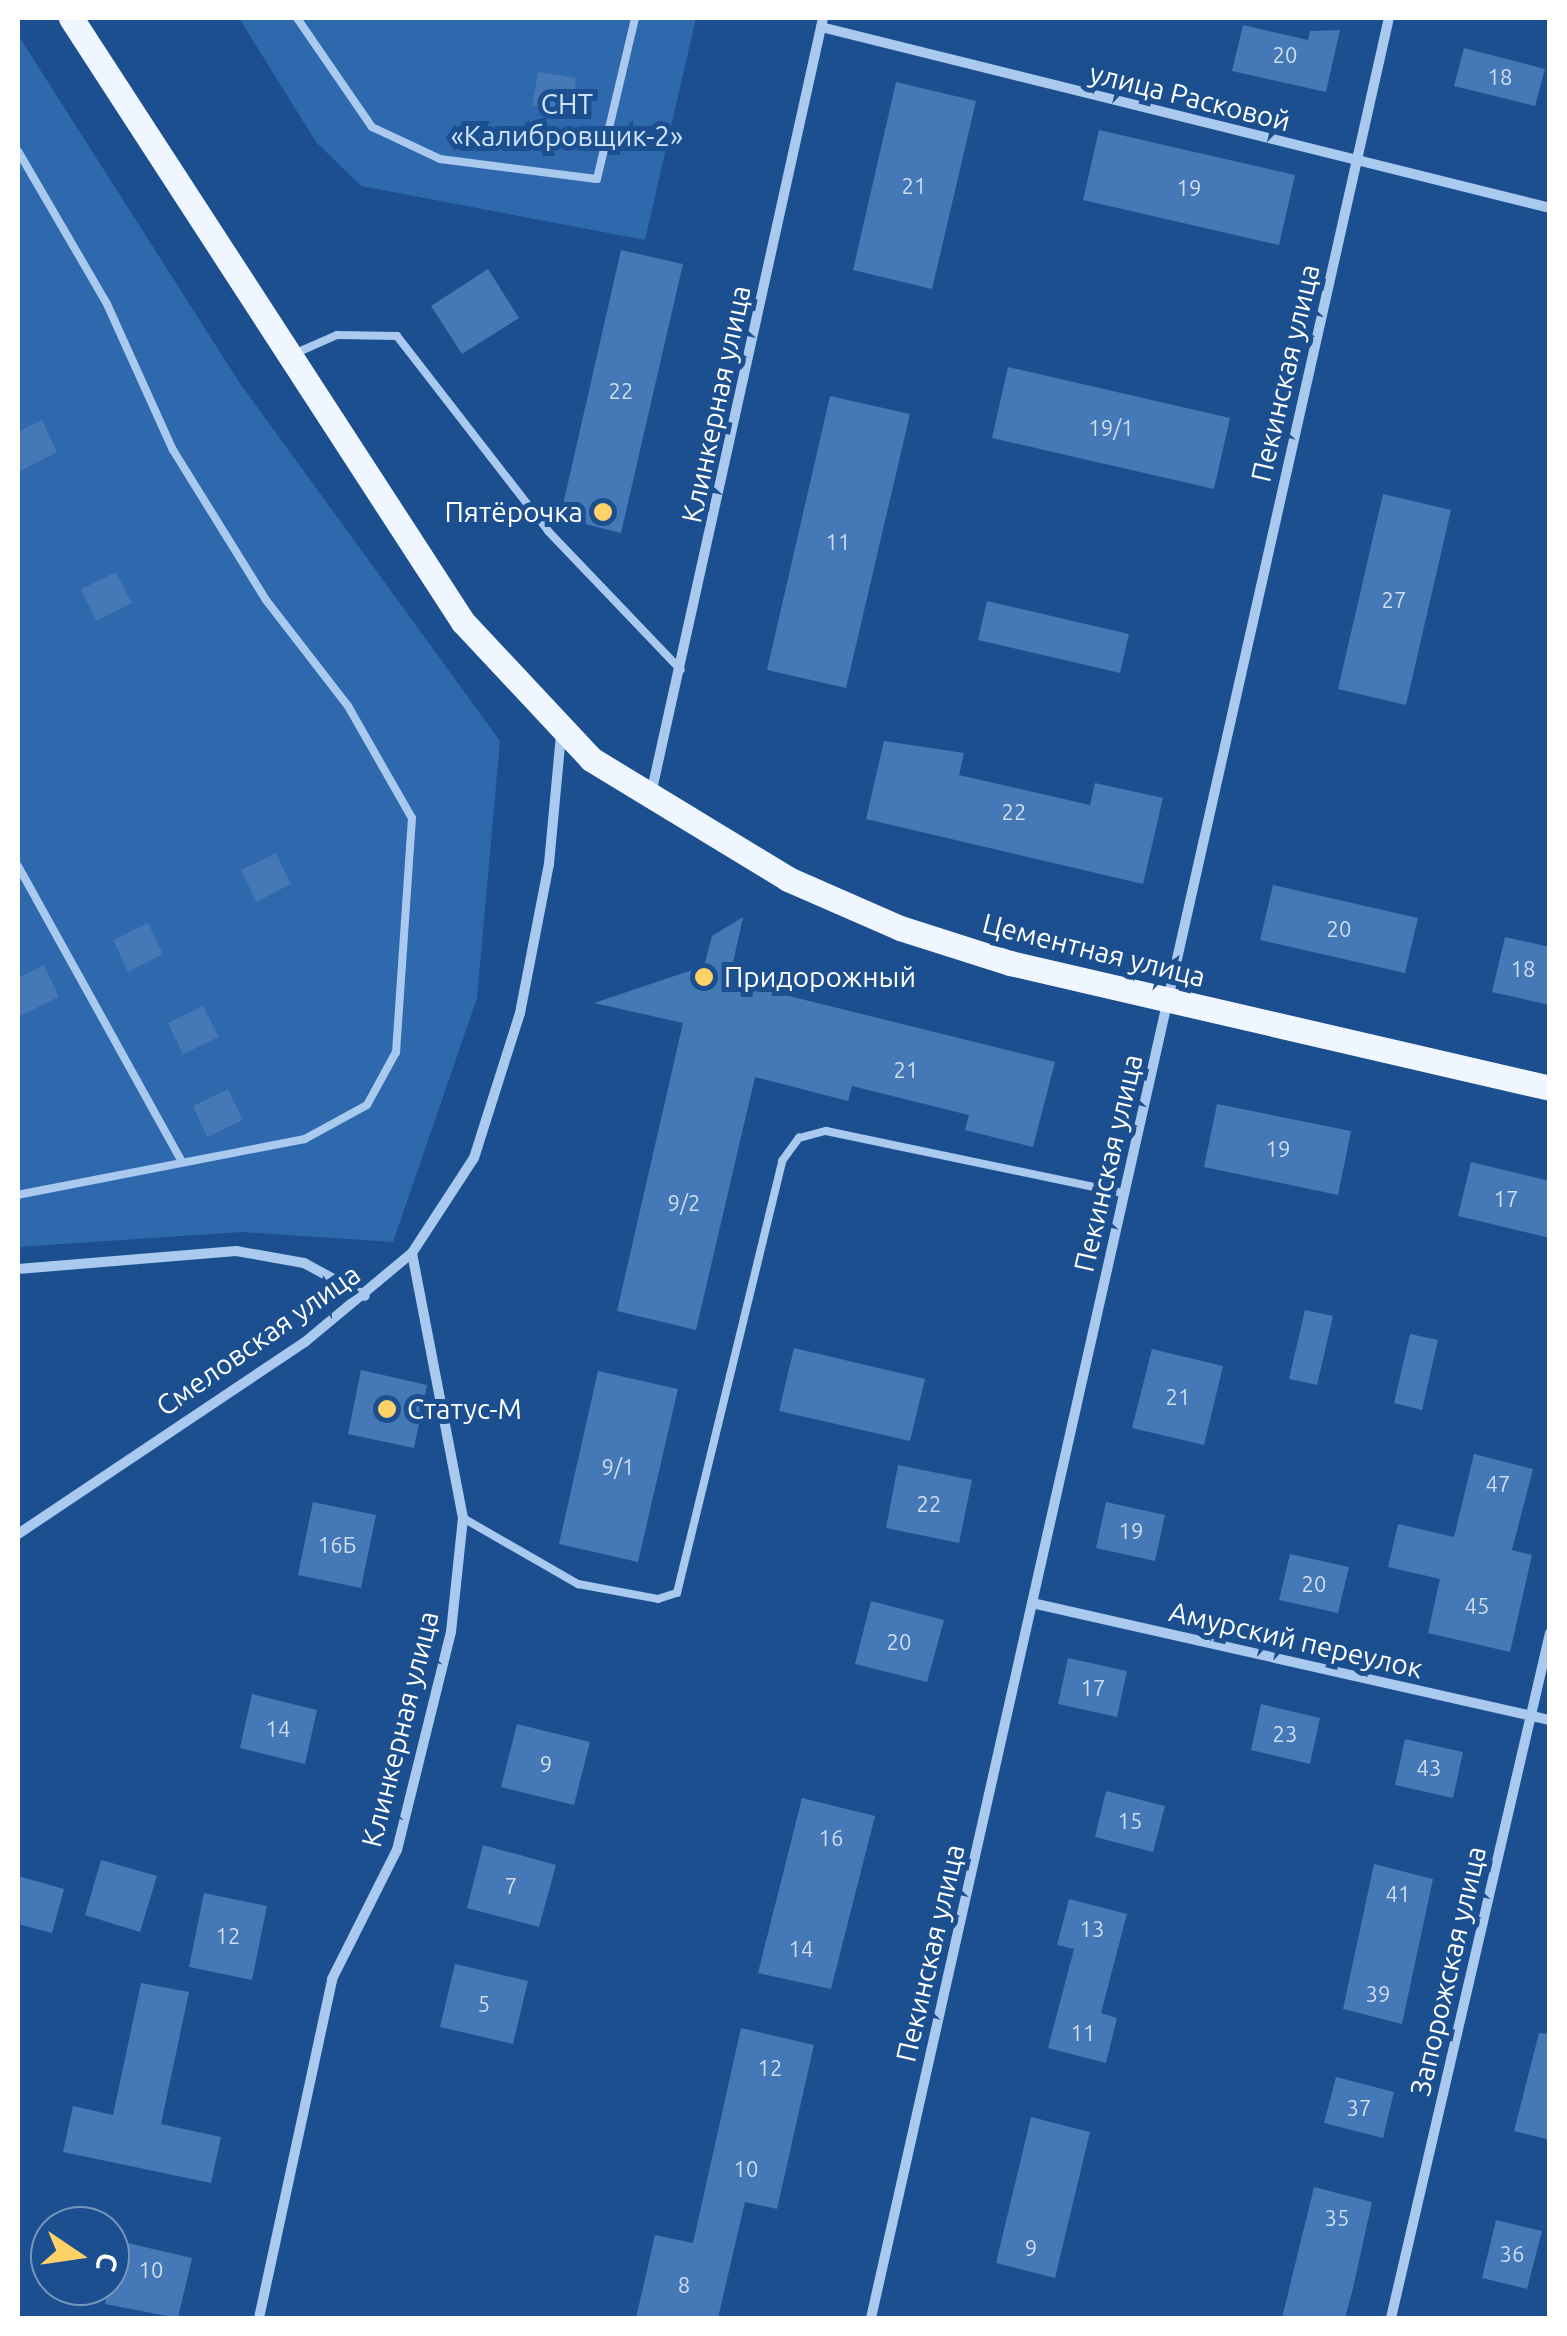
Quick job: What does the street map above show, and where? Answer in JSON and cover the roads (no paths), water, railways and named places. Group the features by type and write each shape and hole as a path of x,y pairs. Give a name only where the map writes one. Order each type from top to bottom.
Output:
{"main road":[{"name":"Цементная улица","path":"71,18 287,357 464,622 562,729 649,800 788,879 900,928 1168,1001 1550,1088"}],"street":[{"name":"Пекинская улица","path":"871,2318 1389,18"},
{"name":"улица Расковой","path":"822,22 1356,162 1550,208"},
{"name":"Клинкерная улица","path":"649,800 681,670 822,22"},
{"name":"Смеловская улица","path":"18,1534 365,1296 412,1254 474,1158 520,1013 549,864 562,729"},
{"path":"18,1269 236,1251 304,1263 365,1296"},
{"name":"Клинкерная улица","path":"259,2318 332,1980 397,1850 451,1632 463,1518 412,1254"},
{"name":"Амурский переулок","path":"1032,1603 1550,1720"},
{"name":"Запорожская улица","path":"1391,2318 1550,1633"}],"lane":[{"path":"298,18 372,127 440,159 598,179 635,18"},
{"path":"18,151 90,273 173,450 266,600 348,706 412,818 396,1052 368,1105 305,1140 181,1160 18,1195"},
{"path":"287,357 337,335 398,336 548,531 681,670"},
{"path":"18,866 181,1160"},
{"path":"463,1518 578,1584 658,1599 677,1593 782,1161 799,1138 826,1131 1124,1193"}],"place":[{"name":"Пятёрочка","path":"603,512"},
{"name":"Придорожный","path":"704,977"},
{"name":"Статус-М","path":"387,1409"}],"park label":[{"name":"СНТ «Калибровщик-2»","path":"567,120"}]}
